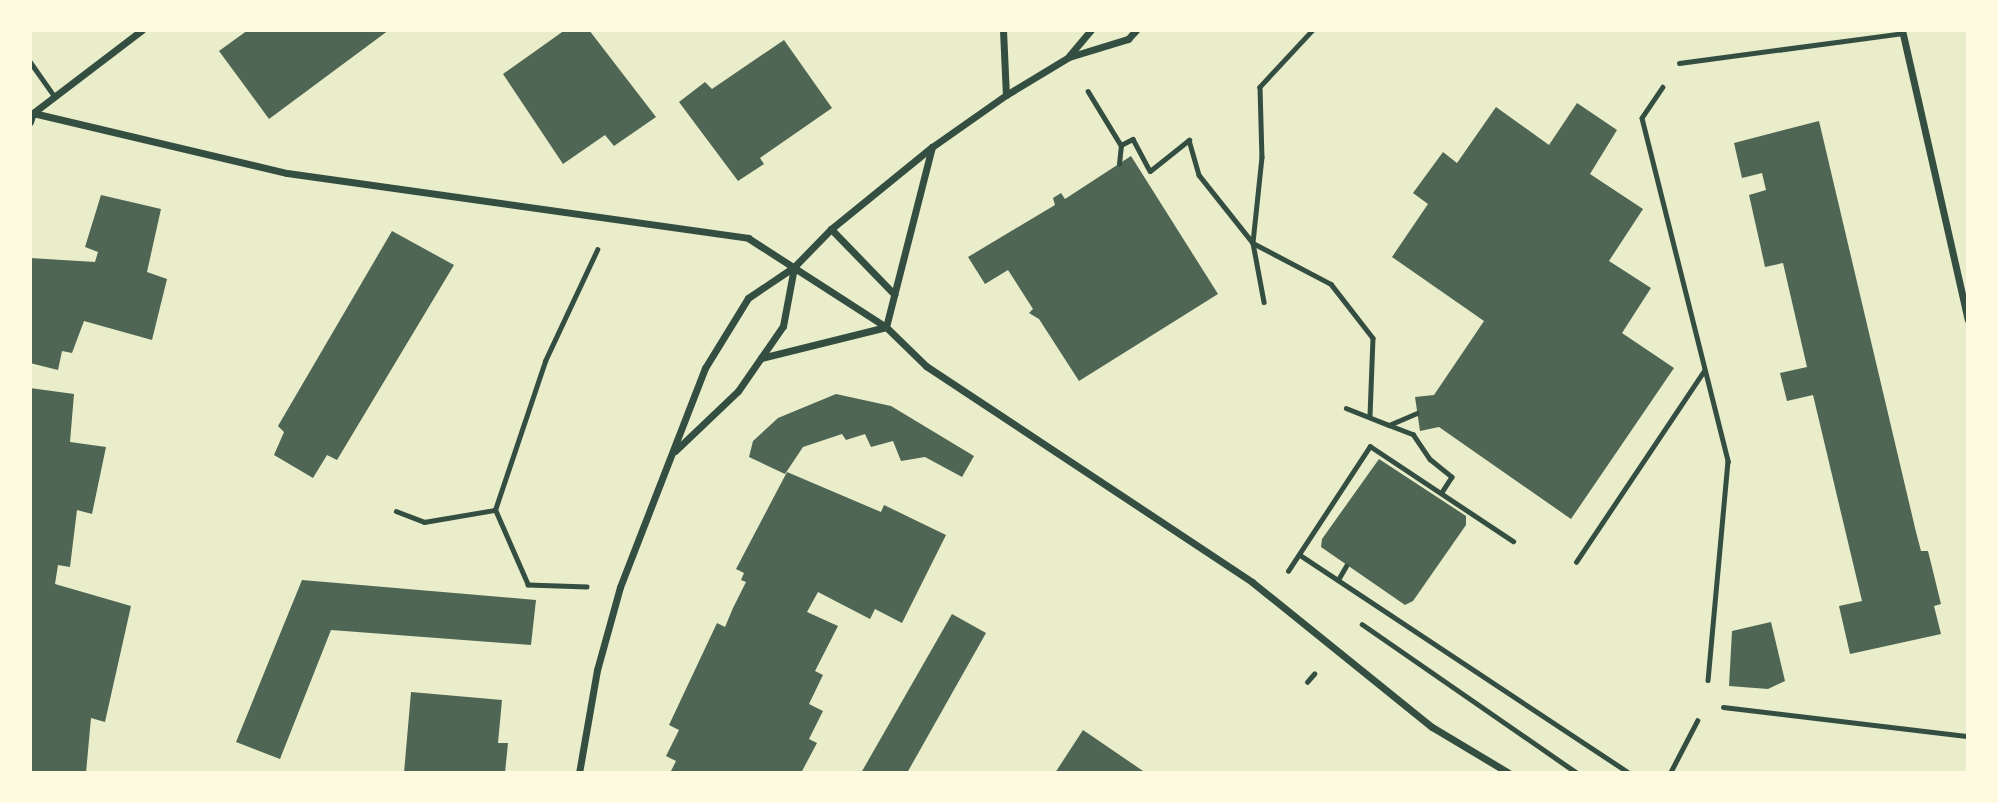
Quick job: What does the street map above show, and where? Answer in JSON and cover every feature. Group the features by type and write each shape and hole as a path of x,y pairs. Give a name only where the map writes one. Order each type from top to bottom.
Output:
{"street":[{"path":"30,122 33,113 142,30"},
{"path":"1003,30 1006,95"},
{"path":"1069,57 1091,30"},
{"path":"579,773 594,682 620,587 705,368 748,298 794,267 831,229 932,147 1006,95 1069,57 1128,39 1136,30"},
{"path":"1902,32 1968,320"},
{"path":"33,113 287,173 748,238 886,327 926,366 1252,582 1432,727 1509,773"},
{"path":"886,327 932,147"},
{"path":"831,229 894,294"},
{"path":"672,454 738,391 783,326 794,267"},
{"path":"761,358 886,327"}],"lane":[{"path":"1679,63 1902,32"},
{"path":"30,62 54,96"},
{"path":"1723,707 1968,736"}],"path":[{"path":"1264,302 1253,243 1262,157 1259,87 1313,30"},
{"path":"1670,773 1706,703 1728,461 1642,118 1679,63"},
{"path":"1088,91 1121,145 1119,164"},
{"path":"1121,145 1133,139 1150,171 1189,140 1199,175 1253,243 1331,284 1373,338 1370,417"},
{"path":"556,587 528,585 495,510 545,361 610,220"},
{"path":"1576,562 1704,370"},
{"path":"1346,408 1413,434 1430,459 1452,477 1443,491"},
{"path":"1389,425 1417,413"},
{"path":"1513,541 1443,491 1370,446 1300,555 1629,773"},
{"path":"397,511 425,522 495,510"},
{"path":"1338,579 1346,566"},
{"path":"1355,620 1577,773"},
{"path":"1706,703 1723,707"}],"building":[{"path":"248,30 389,30 269,119 219,51"},
{"path":"565,30 589,30 656,117 614,146 605,135 563,164 503,74"},
{"path":"784,40 832,108 760,158 764,164 738,181 679,102 705,82 712,89"},
{"path":"1577,103 1617,130 1590,174 1643,209 1609,261 1651,288 1622,333 1674,368 1571,519 1439,427 1420,431 1415,397 1434,395 1484,321 1392,257 1428,204 1413,193 1443,152 1457,163 1496,107 1549,145"},
{"path":"1819,121 1916,532 1921,551 1928,551 1941,604 1934,606 1941,634 1850,654 1839,606 1862,601 1813,395 1787,401 1780,373 1807,367 1783,263 1765,267 1749,195 1766,190 1762,173 1742,178 1734,143"},
{"path":"1131,156 1218,294 1079,381 1039,319 1029,313 1033,309 1008,270 985,284 968,257 1055,205 1053,198 1061,193 1065,199"},
{"path":"101,195 161,209 147,272 167,279 152,340 84,321 72,353 62,351 58,370 30,363 30,258 95,262 98,252 85,247"},
{"path":"392,231 454,265 337,460 327,455 313,478 274,455 284,432 278,426"},
{"path":"30,388 74,394 70,442 106,447 92,514 77,510 70,567 58,565 55,584 131,606 105,722 91,718 86,773 30,773"},
{"path":"836,394 891,406 974,456 962,477 925,457 901,461 893,441 871,447 865,434 846,440 842,434 803,447 785,474 749,457 753,441 778,418"},
{"path":"1379,459 1466,516 1466,525 1413,601 1405,605 1321,547 1322,539"},
{"path":"787,472 881,512 884,505 946,535 902,623 875,609 870,619 818,592 807,612 838,626 815,671 823,675 809,704 823,711 809,739 817,743 801,773 670,773 676,761 666,756 679,730 669,725 717,623 725,627 746,582 741,580 744,573 736,569"},
{"path":"302,580 536,600 531,645 331,630 280,759 236,742"},
{"path":"952,614 986,633 907,773 861,773"},
{"path":"1771,622 1785,681 1768,689 1729,686 1732,631"},
{"path":"411,692 502,700 498,743 508,743 505,773 404,773"},
{"path":"1083,730 1146,773 1055,773"}]}
